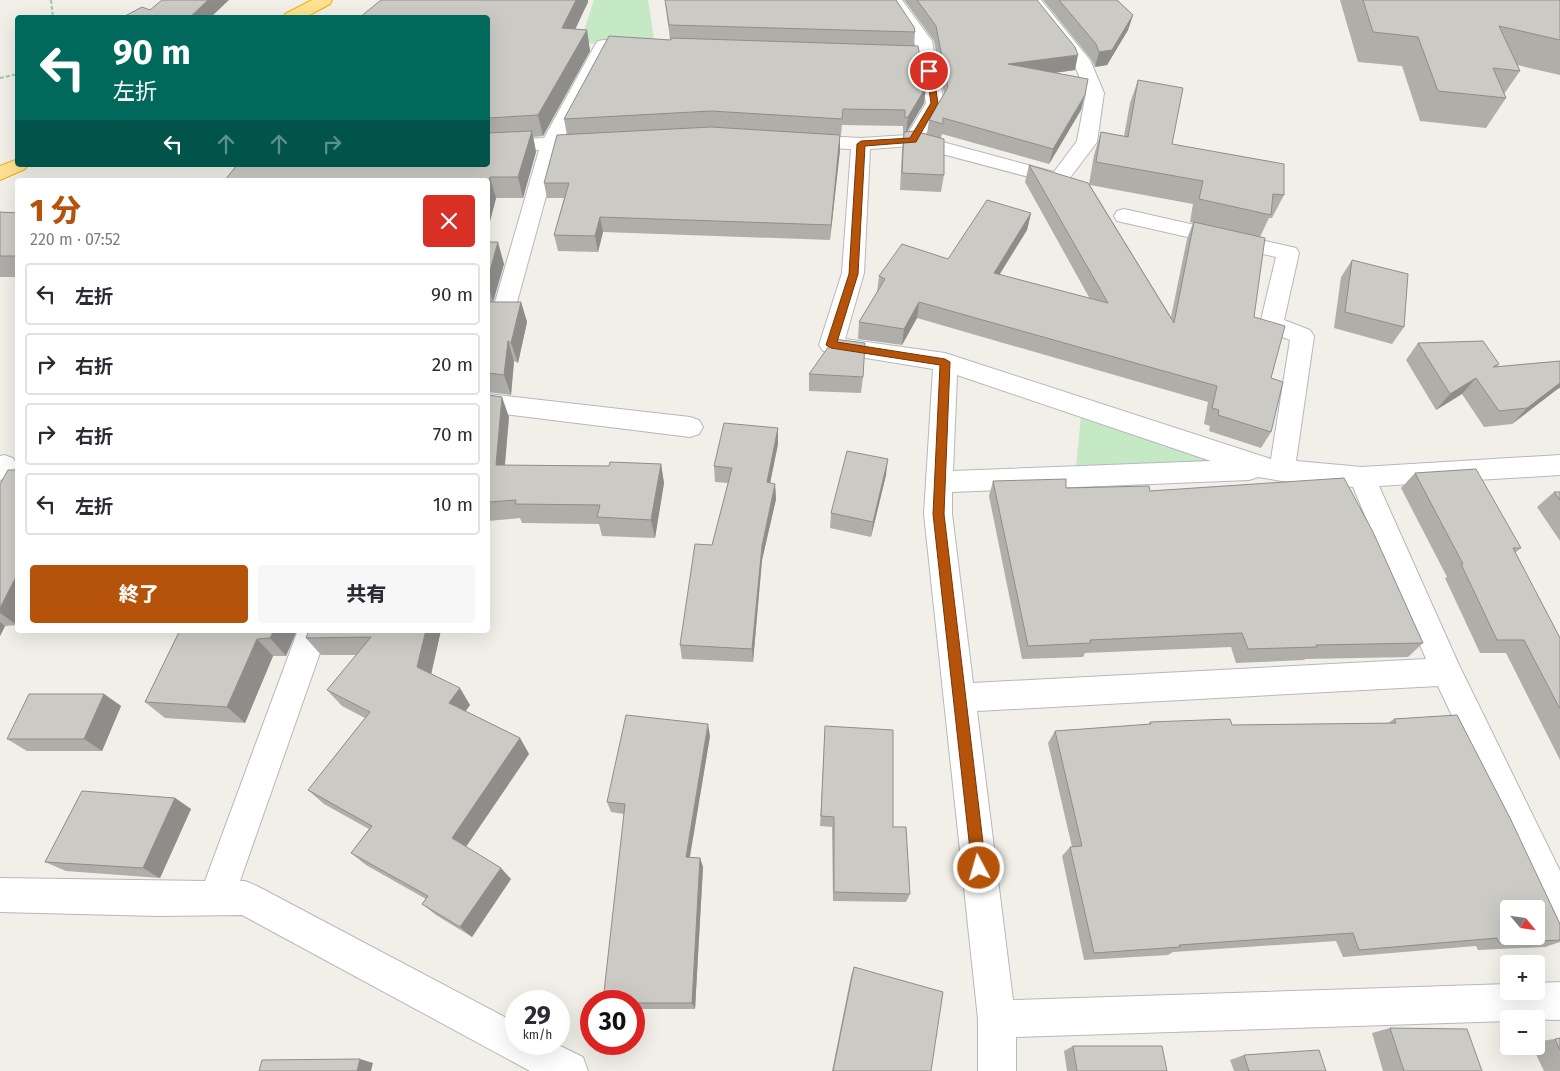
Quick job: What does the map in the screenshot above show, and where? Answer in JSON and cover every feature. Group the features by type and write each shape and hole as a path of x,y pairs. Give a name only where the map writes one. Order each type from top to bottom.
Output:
{"highway":[{"path":"296,15 324,0"},
{"path":"0,174 15,166"}],"street":[{"path":"894,0 923,40 934,103 913,140"},
{"path":"782,139 861,144 913,140 1059,179 1087,142 1095,93 1081,60 1032,0"},
{"path":"506,302 550,145 604,45 664,47"},
{"path":"868,53 926,55"},
{"path":"490,147 607,142"},
{"path":"861,144 853,274 831,345 945,362 1273,470"},
{"path":"1124,216 1288,254 1272,324 1302,336 1273,470"},
{"path":"945,362 941,482 938,514 996,1019 997,1071"},
{"path":"490,403 690,427"},
{"path":"941,482 1273,470 1362,477 1560,465"},
{"path":"1362,477 1448,672 1560,909"},
{"path":"216,898 312,633"},
{"path":"960,698 1448,672"},
{"path":"0,895 158,899 245,898 505,1037"},
{"path":"996,1019 1560,1001"},
{"path":"539,1055 569,1071"}],"path":[{"path":"51,0 53,15"},
{"path":"0,78 15,75"}],"green space":[{"path":"594,0 648,0 655,46 580,43"},
{"path":"1082,407 1264,469 1075,477"}],"building":[{"path":"162,0 208,0 192,15 127,15 142,7 150,10"},
{"path":"381,0 576,0 562,28 587,30 538,115 490,118 490,15 363,15"},
{"path":"665,0 896,0 914,27 915,32 669,25"},
{"path":"917,0 1037,0 1075,47 1078,55 1008,64 1088,79 1085,95 1053,149 943,118 943,124 929,120 948,87 936,26"},
{"path":"1059,0 1117,0 1133,15 1112,50 1099,52 1096,44"},
{"path":"1363,0 1560,0 1560,40 1499,26 1520,71 1493,68 1506,98 1438,91 1418,37 1373,32"},
{"path":"609,36 671,40 671,38 918,46 926,87 908,117 905,118 905,110 843,109 842,119 711,111 564,119"},
{"path":"1138,80 1183,88 1172,144 1284,164 1284,195 1273,194 1271,215 1199,199 1203,181 1096,162 1101,132 1128,137"},
{"path":"711,127 840,135 831,225 600,217 595,236 554,235 569,183 544,183 557,135"},
{"path":"532,131 518,177 227,178 235,167 490,167 490,133"},
{"path":"914,131 944,139 944,175 902,173 904,132"},
{"path":"1029,165 1088,183 1174,323 1194,222 1265,238 1254,317 1285,326 1271,378 1283,382 1271,432 1218,415 1219,410 1212,408 1217,386 919,302 904,329 859,322 885,279 879,276 902,244 948,259 987,200 1031,213 994,273 1108,303"},
{"path":"0,212 15,213 15,256 0,256"},
{"path":"490,242 498,242 490,271"},
{"path":"1352,260 1408,274 1404,327 1345,312"},
{"path":"490,302 521,302 511,343 508,341 504,375 490,373"},
{"path":"834,339 865,343 863,377 809,374"},
{"path":"1483,341 1499,364 1493,367 1560,361 1560,383 1527,408 1499,411 1476,378 1450,394 1418,343"},
{"path":"490,395 502,397 496,465 609,466 610,462 661,464 651,520 597,517 600,505 515,504 516,500 490,502"},
{"path":"724,423 778,428 767,482 775,484 762,546 752,649 680,645 695,544 712,545 732,468 714,466"},
{"path":"847,451 888,459 873,522 831,513"},
{"path":"1476,469 1521,548 1513,548 1560,638 1560,709 1524,640 1497,640 1461,564 1463,564 1415,473"},
{"path":"8,470 15,470 15,579 0,608 0,484"},
{"path":"1344,478 1373,532 1423,643 1316,645 1317,647 1248,649 1242,633 1090,640 1091,643 1028,646 993,481 1066,479 1066,488 1149,486 1150,491"},
{"path":"1554,492 1560,492 1560,500"},
{"path":"179,633 272,633 270,638 257,639 227,707 145,702"},
{"path":"308,633 425,633 417,667 460,688 449,703 520,738 452,838 501,868 460,927 422,904 428,896 351,853 372,826 308,790 370,712 327,690 371,637 306,638"},
{"path":"29,694 104,694 84,739 7,739"},
{"path":"626,715 708,724 686,857 700,858 692,1003 645,1003 645,990 604,990 625,804 607,802"},
{"path":"1457,715 1510,818 1560,924 1560,940 1545,941 1545,900 1500,900 1500,943 1497,938 1359,950 1353,933 1094,953 1070,847 1082,846 1055,731 1151,724 1150,722 1230,719 1232,725 1396,723 1394,719"},
{"path":"825,726 893,730 893,827 906,827 910,894 834,892 834,817 821,816"},
{"path":"82,791 175,798 143,868 45,862"},
{"path":"854,967 943,992 931,1071 833,1071"},
{"path":"1390,1028 1467,1029 1482,1071 1404,1071"},
{"path":"1560,1038 1560,1050 1555,1039"},
{"path":"1073,1046 1162,1046 1167,1071 1077,1071"},
{"path":"1319,1050 1326,1071 1249,1071 1244,1055"},
{"path":"360,1059 357,1071 259,1071 262,1060"}],"route":[{"path":"929,71 934,103 913,140 861,144 853,274 831,345 945,362 941,482 938,514 979,868"}]}
